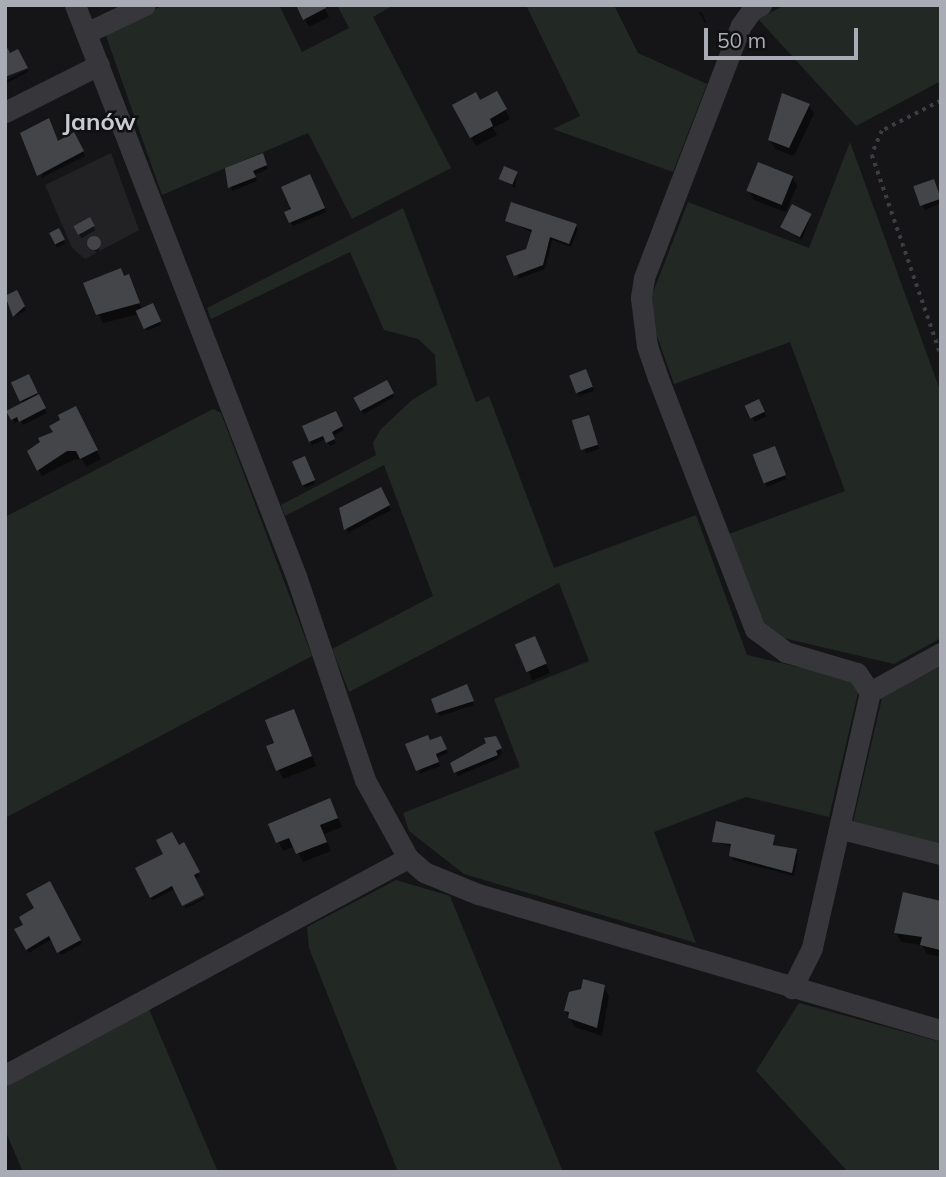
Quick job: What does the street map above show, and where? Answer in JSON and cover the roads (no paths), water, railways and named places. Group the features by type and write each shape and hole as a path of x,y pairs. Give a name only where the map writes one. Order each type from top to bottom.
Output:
{"street":[{"path":"75,5 296,576 365,780 408,858 424,872 478,894 941,1030"},
{"path":"86,33 145,5"},
{"path":"761,5 752,10 741,25 644,278 642,319 658,378 755,629 786,652 857,673 870,692 842,829 812,948 792,988"},
{"path":"5,112 99,65"},
{"path":"870,692 941,653"},
{"path":"842,829 941,853"},
{"path":"5,1075 408,858"}],"district":[{"name":"Janów","path":"99,122"}]}
